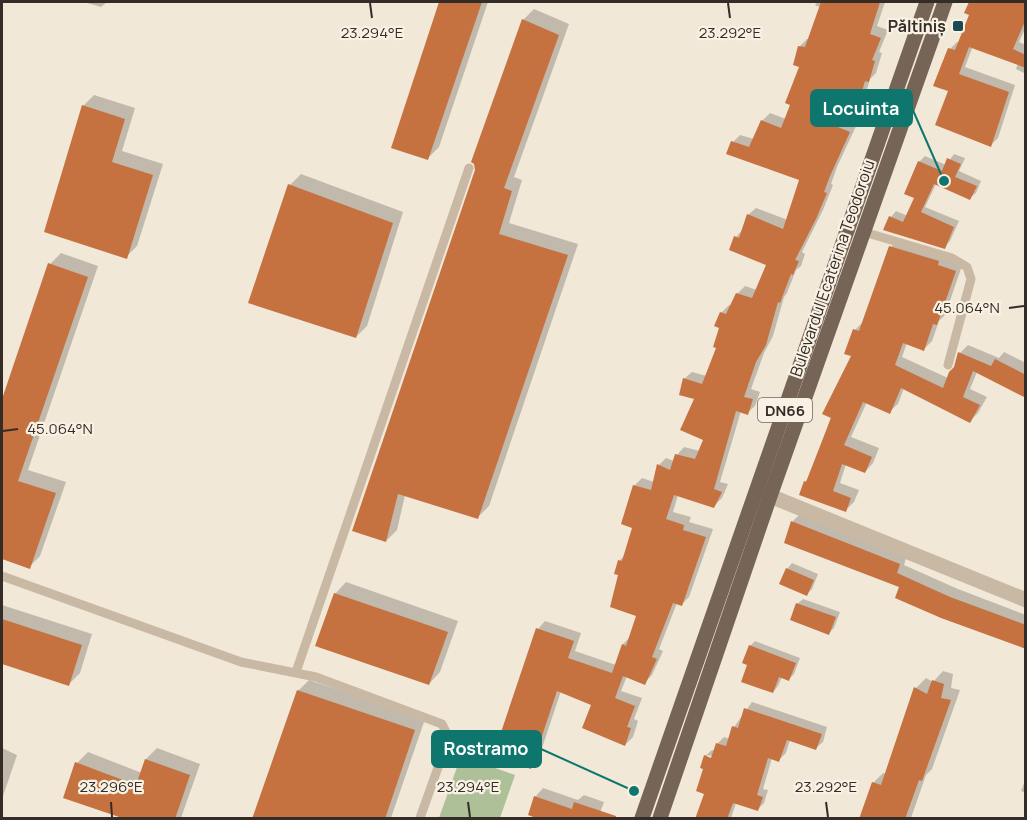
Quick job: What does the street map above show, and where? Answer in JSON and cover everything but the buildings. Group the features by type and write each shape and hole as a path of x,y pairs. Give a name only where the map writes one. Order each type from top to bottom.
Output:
{"main road":[{"name":"Bulevardul Ecaterina Teodoroiu","path":"642,819 927,2"},
{"name":"Bulevardul Ecaterina Teodoroiu","path":"660,819 770,496 945,2"}],"street":[{"path":"770,496 1026,600"}],"lane":[{"path":"296,672 469,168"},
{"path":"864,232 952,258 967,267 971,279 948,365"},
{"path":"2,576 241,662 316,677 442,723 447,734 446,745 420,819"}],"green space":[{"path":"461,756 515,775 500,818 439,818"}],"place":[{"name":"Păltiniș","path":"958,26"},
{"name":"Locuinta","path":"944,181"},
{"name":"Rostramo","path":"634,791"}]}
